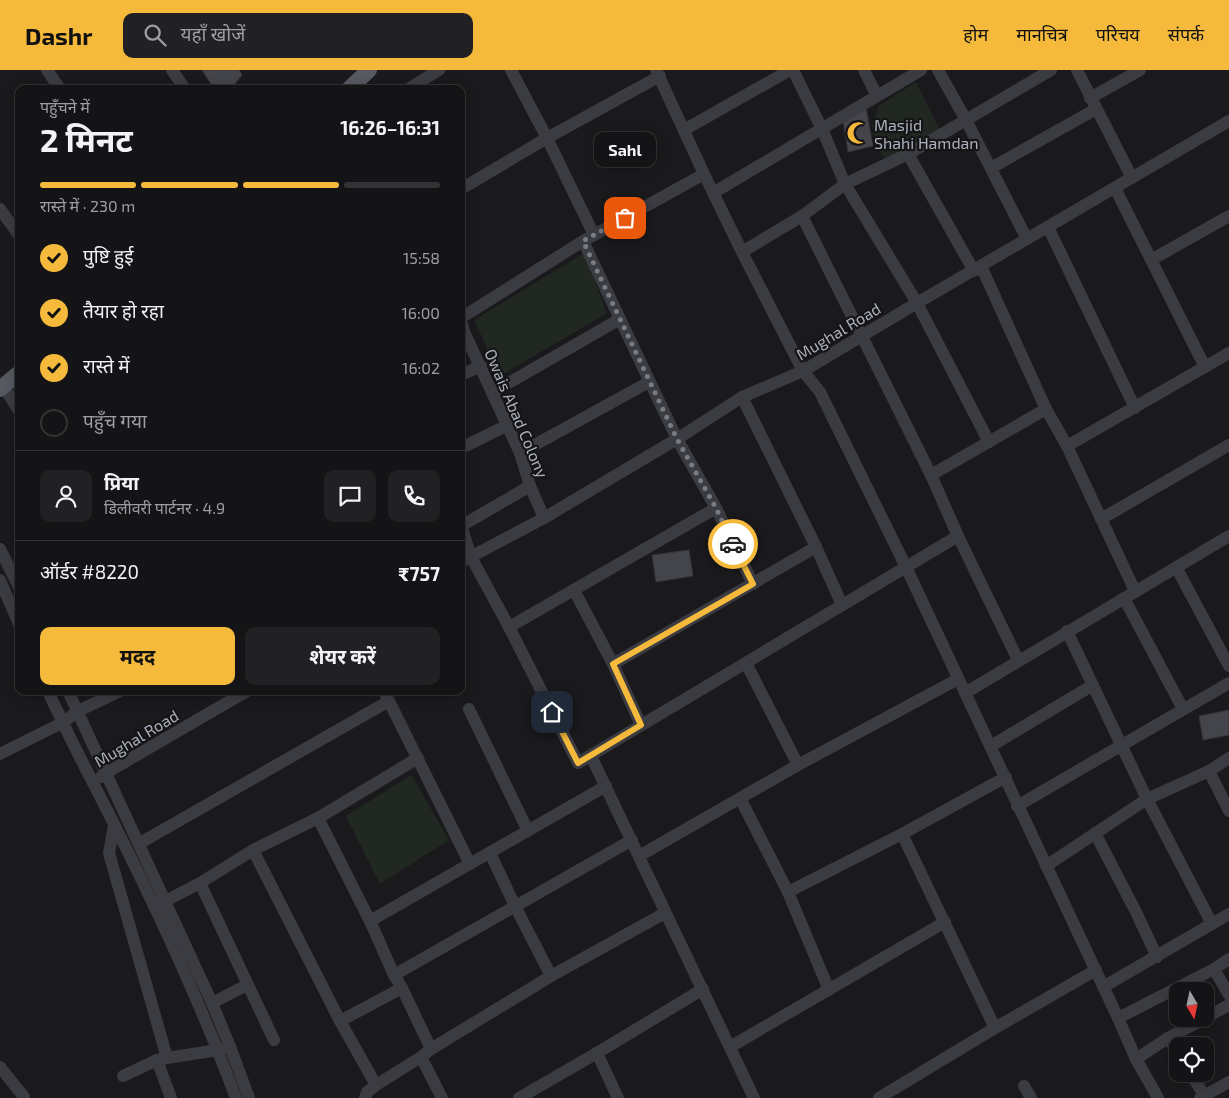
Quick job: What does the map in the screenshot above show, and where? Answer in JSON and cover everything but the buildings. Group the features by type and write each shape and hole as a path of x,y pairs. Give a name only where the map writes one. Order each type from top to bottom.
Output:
{"main road":[{"path":"354,85 369,70"},
{"path":"2,388 15,377"}],"street":[{"path":"47,70 57,85"},
{"path":"172,70 182,85"},
{"path":"415,85 439,70"},
{"path":"511,70 547,138 620,319 649,382 677,439 716,508 753,584"},
{"path":"684,130 792,70 822,129 845,184 917,303 989,442"},
{"path":"864,70 878,96"},
{"path":"713,193 921,70"},
{"path":"938,70 1028,239"},
{"path":"742,252 802,216 845,184 908,154 1050,70"},
{"path":"1077,70 1132,178"},
{"path":"991,168 1093,103 1140,70"},
{"path":"465,187 658,73 742,252 803,371 820,392 906,566 1136,1059 1158,1098"},
{"name":"Mughal Road","path":"466,560 544,518 677,439 742,397 803,371 1229,121"},
{"path":"908,154 977,268 1046,409 1067,446 1101,519 1130,595 1183,709"},
{"path":"465,325 588,238 704,174"},
{"path":"1115,188 1205,367"},
{"path":"0,208 15,229"},
{"path":"802,216 931,475 958,536 1018,660"},
{"path":"1151,260 1229,216"},
{"path":"1048,227 1134,408"},
{"path":"493,392 620,319"},
{"name":"Owais Abad Colony","path":"465,334 520,453 530,486 544,518"},
{"path":"1067,446 1229,354"},
{"path":"465,373 480,366"},
{"path":"520,453 649,382"},
{"path":"2,388 15,401"},
{"path":"742,397 816,547 842,606"},
{"path":"931,475 1046,409"},
{"path":"465,446 508,425"},
{"path":"1101,519 1229,445"},
{"path":"465,524 530,486"},
{"path":"509,627 716,508"},
{"path":"466,560 509,627 578,763 958,536"},
{"path":"966,693 1018,660 1229,536"},
{"path":"613,664 816,547"},
{"path":"0,549 15,579"},
{"path":"1176,567 1229,666"},
{"path":"0,580 15,615"},
{"path":"574,590 613,664 641,725"},
{"path":"1067,632 1147,799 1212,924"},
{"path":"746,663 798,765"},
{"path":"639,856 798,765 958,679"},
{"path":"1018,806 1229,683"},
{"path":"991,746 1092,685"},
{"path":"50,695 114,825 160,904 212,1003 249,1098"},
{"path":"70,695 140,843 177,956 218,1049 236,1098"},
{"path":"0,754 62,723 78,711 112,695"},
{"name":"Mughal Road","path":"93,784 106,773 238,695"},
{"path":"140,843 387,696 470,864"},
{"path":"469,709 528,831"},
{"path":"590,756 632,840 754,1098"},
{"path":"160,904 200,883 253,850 318,818 418,758"},
{"path":"1046,866 1147,799 1209,771 1229,758"},
{"path":"1209,771 1229,811"},
{"path":"788,892 902,834 1006,777"},
{"path":"370,921 606,786"},
{"path":"740,798 788,892 829,990"},
{"path":"318,818 431,1049"},
{"path":"114,825 108,853 171,1098"},
{"path":"1095,833 1157,957"},
{"path":"902,834 995,1028"},
{"path":"394,975 632,840"},
{"path":"253,850 340,1021 376,1085"},
{"path":"490,853 514,906 551,976"},
{"path":"200,883 274,1040"},
{"path":"365,1098 367,1092 376,1085 431,1049 551,976 665,913"},
{"path":"1103,987 1229,914"},
{"path":"730,1047 945,922"},
{"path":"1118,1018 1214,970 1229,959"},
{"path":"879,1098 1096,970"},
{"path":"1214,970 1229,995"},
{"path":"212,1003 247,985"},
{"path":"340,1021 402,988"},
{"path":"519,1098 598,1053 703,989"},
{"path":"1214,1013 1229,1005"},
{"path":"1136,1059 1186,1028"},
{"path":"123,1076 162,1059 218,1049 231,1049"},
{"path":"598,1053 618,1098"},
{"path":"421,1057 442,1098"},
{"path":"0,1067 24,1097"},
{"path":"1195,1082 1202,1097 1229,1082"},
{"path":"1024,1086 1031,1098"}],"shaded area":[{"path":"916,82 940,130 887,161 876,146 872,125 879,106"},
{"path":"584,253 607,313 500,376 474,320"},
{"path":"411,775 449,840 380,884 346,816"}],"way so far":[{"path":"625,218 583,241 677,439 716,508 733,544"}],"place":[{"name":"Masjid Shahi Hamdan","path":"858,133"},
{"name":"Sahl","path":"625,218"}],"route":[{"path":"552,712 578,763 641,725 613,664 753,584 733,544"}]}
